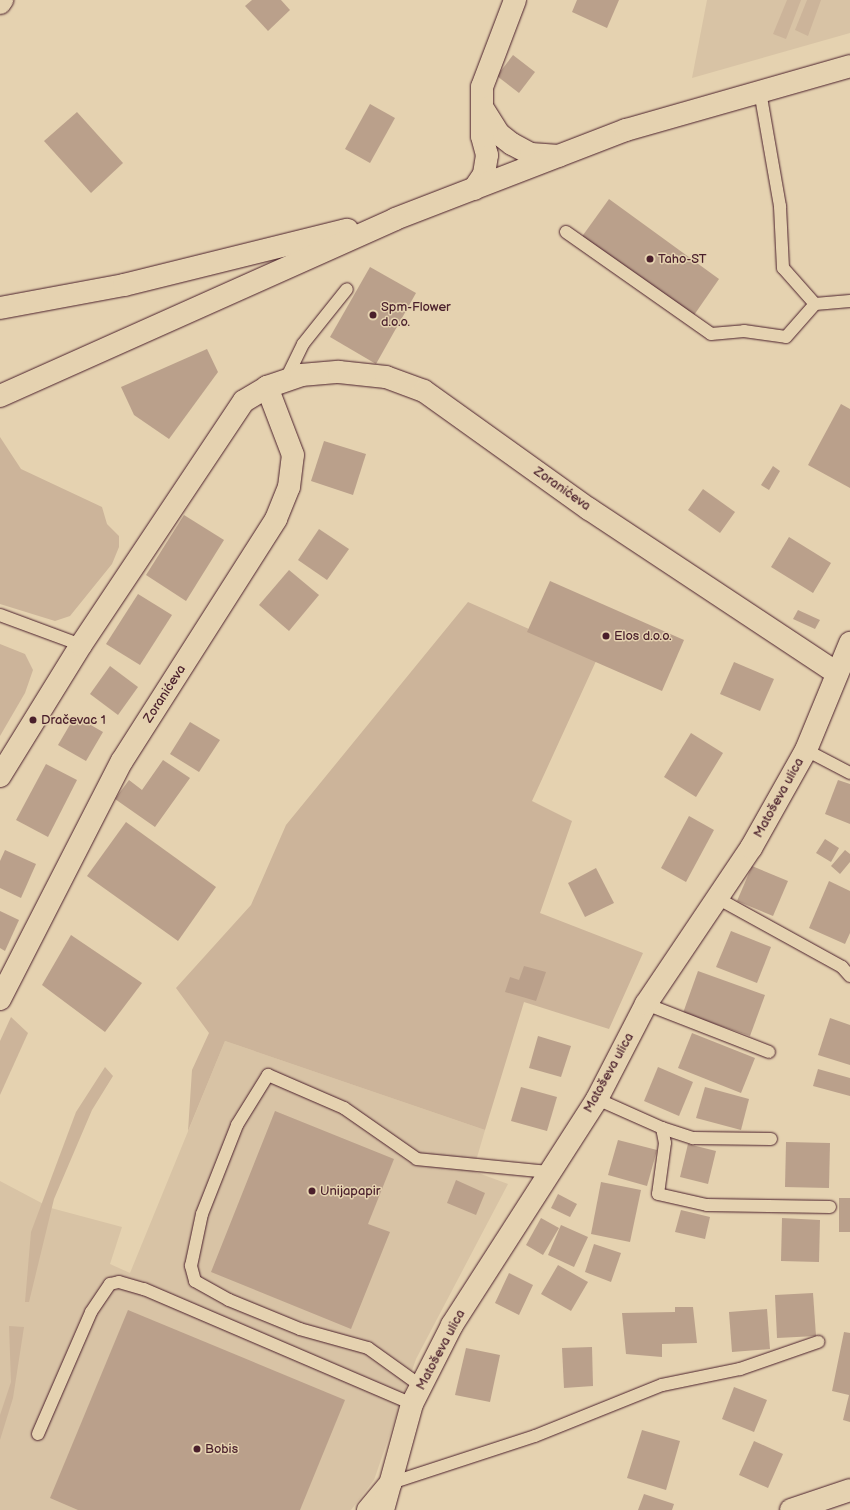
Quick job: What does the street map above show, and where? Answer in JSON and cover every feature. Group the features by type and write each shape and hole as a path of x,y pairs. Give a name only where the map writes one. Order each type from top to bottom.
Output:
{"main road":[{"path":"474,189 484,174 487,155 482,107 488,66 515,0"},
{"path":"0,396 395,219 626,130 850,66"},
{"path":"482,107 499,134 512,144 531,154 559,156"},
{"path":"0,308 124,285 261,248 395,219"},
{"name":"Zoranićeva","path":"81,645 244,400 276,383 339,372 386,377 424,391 589,509 837,673"},
{"name":"Zoranićeva","path":"0,999 122,761 276,519 289,487 293,455 276,383"},
{"name":"Matoševa ulica","path":"382,1510 416,1395 452,1325 597,1099 646,1004 751,848 806,750 850,643"},
{"path":"0,776 81,645"},
{"path":"368,1510 391,1483"},
{"path":"790,1510 850,1490"}],"lane":[{"path":"760,91 780,206 782,268 815,304"},
{"path":"566,232 710,334 744,331 786,337 815,304 850,301"},
{"path":"276,383 302,344 347,289"},
{"path":"0,615 81,645"},
{"path":"806,750 850,773"},
{"path":"717,898 842,967 850,976"},
{"path":"646,1004 770,1052"},
{"path":"416,1395 368,1348 300,1329 229,1300 195,1281 192,1266 202,1214 237,1125 268,1075 344,1108 417,1159 550,1172"},
{"path":"597,1099 662,1128 693,1138 771,1139"},
{"path":"662,1128 665,1143 658,1194 707,1205 830,1207"},
{"path":"38,1434 91,1312 110,1284 119,1282 144,1289 416,1395"},
{"path":"391,1483 535,1436 662,1385 740,1369 818,1342"}],"shaded area":[{"path":"707,0 850,0 850,33 692,78"},
{"path":"787,0 801,0 786,39 773,34"},
{"path":"807,0 821,0 808,36 795,30"},
{"path":"0,437 21,469 102,507 107,524 119,536 119,547 112,564 70,616 55,621 0,604"},
{"path":"468,602 597,659 532,801 572,821 540,913 643,953 609,1029 524,1002 485,1130 225,1041 188,1131 192,1070 209,1033 176,988 251,905 286,825"},
{"path":"0,644 25,654 33,670 25,693 0,736"},
{"path":"11,1017 28,1033 0,1095 0,1041"},
{"path":"225,1041 485,1130 473,1171 508,1184 416,1359 374,1480 351,1510 0,1510 0,1181 51,1208 122,1227 110,1264 130,1273"},
{"path":"105,1067 113,1076 92,1110 54,1199 29,1302 25,1302 31,1232 76,1112"},
{"path":"9,1326 24,1327 13,1398 0,1440 0,1415 11,1382"}],"building":[{"path":"252,0 281,0 290,10 268,31 245,6"},
{"path":"577,0 619,0 607,28 572,12"},
{"path":"513,55 535,72 519,93 497,76"},
{"path":"370,104 395,118 370,163 345,149"},
{"path":"77,112 123,163 91,193 44,141"},
{"name":"Taho-ST","path":"609,199 719,279 692,318 581,238"},
{"name":"Spm-Flower d.o.o.","path":"370,267 416,293 376,364 330,337"},
{"path":"207,349 218,372 169,439 134,415 121,387"},
{"path":"841,404 850,409 850,488 808,465"},
{"path":"324,441 366,454 353,495 311,481"},
{"path":"773,466 780,471 769,490 761,485"},
{"path":"703,489 735,512 720,533 688,510"},
{"path":"184,515 224,540 186,601 146,575"},
{"path":"319,529 349,549 327,580 298,560"},
{"path":"789,537 831,563 813,593 771,567"},
{"path":"289,570 319,595 289,631 259,605"},
{"name":"Elos d.o.o.","path":"550,581 684,640 662,691 527,632"},
{"path":"138,594 172,615 140,665 106,644"},
{"path":"798,610 820,620 815,629 793,619"},
{"path":"734,662 774,679 760,711 720,694"},
{"path":"110,666 138,687 118,715 90,694"},
{"path":"75,716 103,732 86,761 58,745"},
{"path":"190,722 220,740 199,772 170,754"},
{"path":"691,733 723,753 696,797 664,777"},
{"path":"163,760 190,778 155,827 115,799 129,780 142,790"},
{"path":"46,764 77,780 48,837 16,820"},
{"path":"838,780 850,784 850,824 825,814"},
{"path":"689,816 714,830 686,882 661,868"},
{"path":"126,822 216,887 178,941 87,876"},
{"path":"825,839 839,848 831,862 816,853"},
{"path":"5,850 36,864 21,898 0,888 0,861"},
{"path":"845,850 850,854 850,862 840,874 831,866"},
{"path":"752,866 788,881 773,916 737,901"},
{"path":"596,868 614,903 585,917 568,883"},
{"path":"829,881 850,891 850,933 845,944 809,928"},
{"path":"0,911 19,920 5,951 0,948"},
{"path":"731,931 771,947 757,983 716,967"},
{"path":"71,935 142,983 105,1032 42,985"},
{"path":"524,966 546,972 536,1001 505,992 510,977 519,980"},
{"path":"698,971 765,995 750,1036 683,1013"},
{"path":"830,1018 850,1025 850,1065 818,1055"},
{"path":"692,1033 755,1058 741,1093 678,1068"},
{"path":"538,1036 571,1046 561,1077 529,1068"},
{"path":"658,1067 693,1082 679,1116 644,1101"},
{"path":"818,1069 850,1078 850,1096 813,1086"},
{"path":"521,1087 557,1097 547,1131 511,1121"},
{"path":"705,1087 749,1099 741,1130 696,1118"},
{"name":"Unijapapir","path":"275,1111 394,1159 368,1224 390,1232 351,1329 211,1272"},
{"path":"618,1140 657,1150 647,1186 608,1175"},
{"path":"786,1142 830,1143 829,1188 785,1187"},
{"path":"688,1144 716,1151 708,1184 680,1177"},
{"path":"456,1180 485,1193 476,1215 447,1203"},
{"path":"601,1182 641,1190 630,1242 591,1234"},
{"path":"558,1194 577,1204 570,1217 551,1208"},
{"path":"839,1198 850,1198 850,1232 839,1232"},
{"path":"681,1210 710,1217 705,1239 675,1232"},
{"path":"541,1218 559,1228 543,1255 526,1245"},
{"path":"782,1218 820,1220 819,1262 781,1261"},
{"path":"561,1225 588,1237 574,1267 548,1255"},
{"path":"594,1244 621,1253 611,1282 585,1272"},
{"path":"558,1265 588,1282 571,1311 541,1294"},
{"path":"509,1273 533,1285 519,1315 495,1303"},
{"path":"813,1293 816,1336 777,1338 775,1295"},
{"path":"675,1307 693,1307 697,1343 662,1344 662,1357 626,1354 622,1313 675,1312"},
{"path":"767,1309 770,1349 732,1352 729,1312"},
{"name":"Bobis","path":"128,1310 345,1400 300,1510 78,1510 50,1498"},
{"path":"844,1332 850,1333 850,1422 843,1420 849,1395 832,1391"},
{"path":"592,1347 593,1386 564,1388 562,1348"},
{"path":"466,1348 500,1355 490,1402 455,1395"},
{"path":"734,1387 767,1400 754,1432 722,1419"},
{"path":"642,1430 680,1441 666,1490 627,1478"},
{"path":"754,1441 783,1454 768,1488 739,1475"},
{"path":"644,1494 674,1504 672,1510 638,1510"}],"place":[{"name":"Taho-ST","path":"650,259"},
{"name":"Spm-Flower d.o.o.","path":"373,315"},
{"name":"Elos d.o.o.","path":"606,636"},
{"name":"Dračevac 1","path":"33,720"},
{"name":"Unijapapir","path":"312,1191"},
{"name":"Bobis","path":"197,1449"}]}
